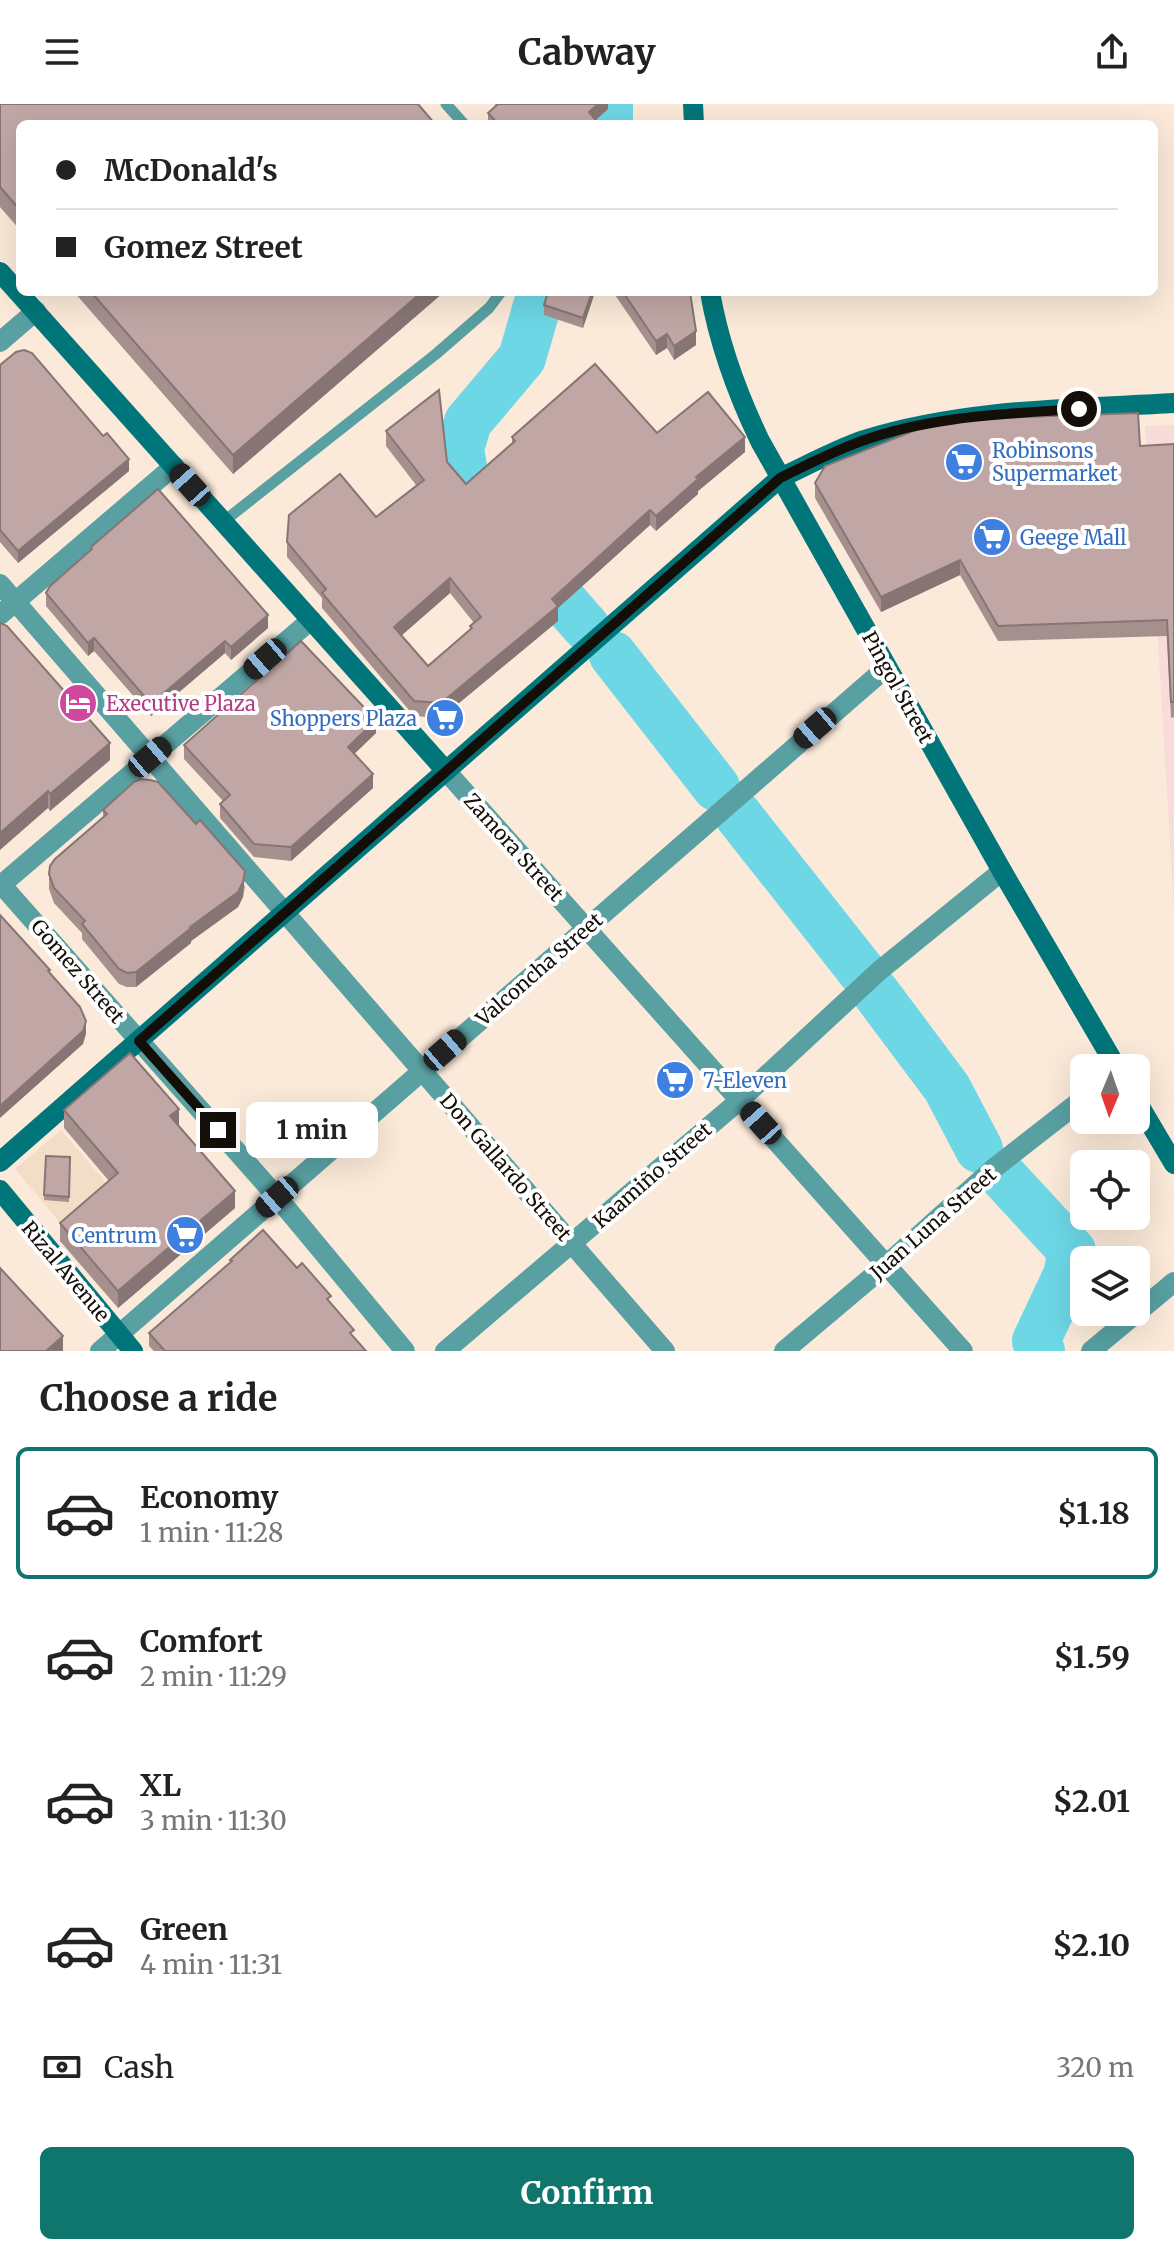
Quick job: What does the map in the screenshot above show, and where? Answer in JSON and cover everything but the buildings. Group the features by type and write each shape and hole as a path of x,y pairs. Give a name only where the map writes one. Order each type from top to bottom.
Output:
{"street":[{"name":"Zamora Street","path":"0,272 16,289"},
{"name":"Zamora Street","path":"22,296 963,1351"},
{"name":"Pingol Street","path":"711,296 741,402 780,478 1109,1054"},
{"path":"0,342 36,311"},
{"path":"0,1162 780,478 862,441 913,427 983,415 1174,403"},
{"path":"8,609 174,466"},
{"name":"Don Gallardo Street","path":"0,584 8,609 150,757 665,1351"},
{"path":"1,885 311,620"},
{"name":"Valconcha Street","path":"100,1351 887,667"},
{"name":"Kaamiño Street","path":"445,1351 740,1100 879,971 1002,871"},
{"name":"Gomez Street","path":"1,885 277,1197 405,1351"},
{"name":"Juan Luna Street","path":"784,1351 993,1169 1070,1109"},
{"path":"1150,1124 1174,1164"},
{"name":"Rizal Avenue","path":"0,1190 133,1351"},
{"path":"1091,1351 1174,1282"}],"lane":[{"path":"446,104 460,120"},
{"path":"223,522 436,354 489,308 498,296"}],"shaded area":[{"path":"1174,425 1174,908 1145,426"},
{"path":"61,1130 109,1186 63,1226 15,1169"}],"waterway":[{"path":"609,104 609,120"},
{"path":"540,296 522,358 468,422 460,449 467,491 586,627"},
{"path":"613,655 716,787"},
{"path":"738,815 862,972"},
{"path":"876,993 947,1088 979,1149"},
{"path":"1001,1174 1072,1251 1067,1275 1036,1341 1041,1351"}],"place":[{"name":"Robinsons Supermarket","path":"964,462"},
{"name":"Geege Mall","path":"992,537"},
{"name":"Executive Plaza","path":"78,703"},
{"name":"Shoppers Plaza","path":"445,718"},
{"name":"7-Eleven","path":"675,1080"},
{"name":"Centrum","path":"185,1235"}],"route":[{"path":"218,1130 139,1041 780,478 862,441 913,427 983,415 1079,409"}]}
